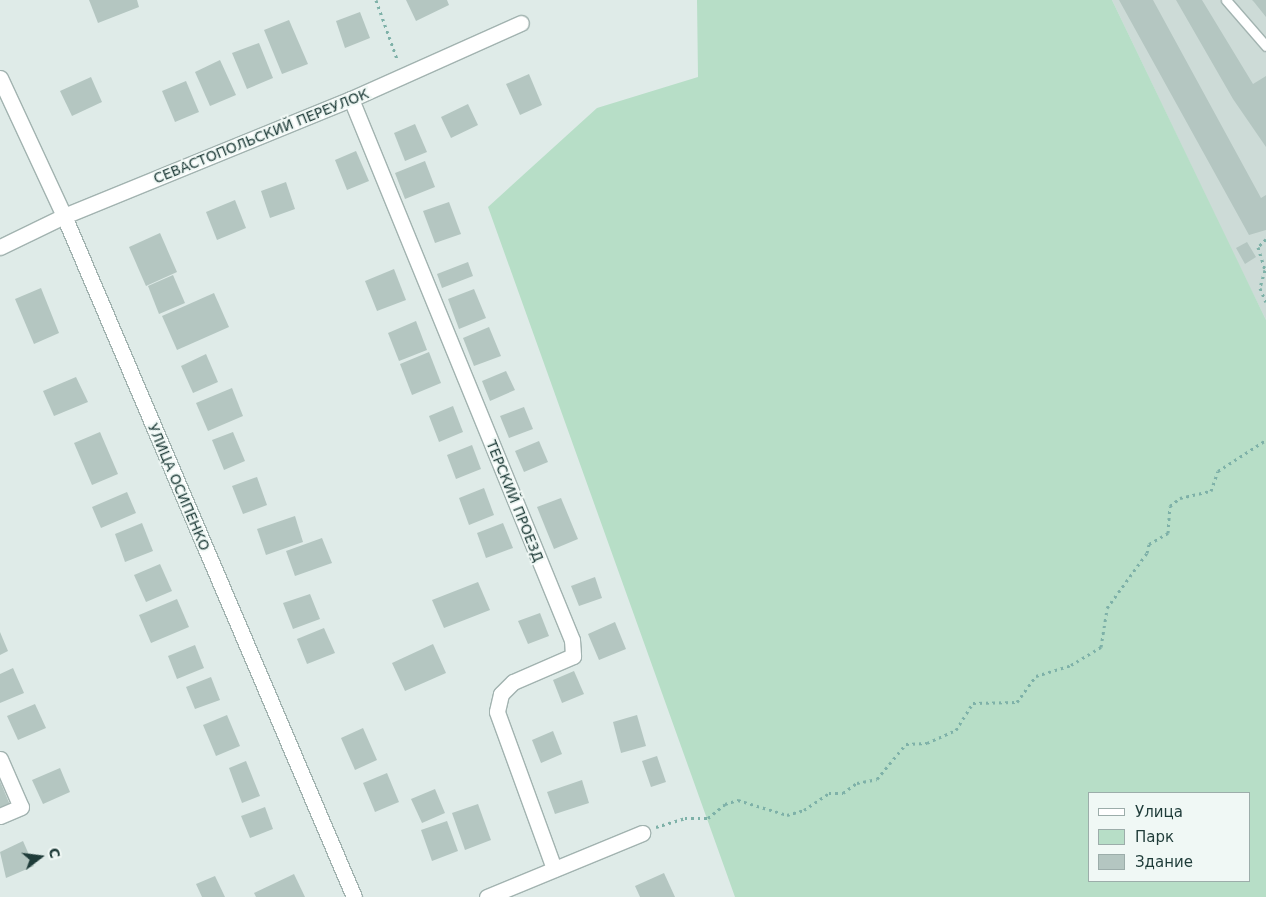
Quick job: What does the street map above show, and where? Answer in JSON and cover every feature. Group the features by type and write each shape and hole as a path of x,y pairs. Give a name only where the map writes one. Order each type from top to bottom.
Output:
{"street":[{"name":"СЕВАСТОПОЛЬСКИЙ ПЕРЕУЛОК","path":"0,247 64,216 352,100 521,23"},
{"name":"УЛИЦА ОСИПЕНКО","path":"0,78 64,216 354,897"},
{"name":"ТЕРСКИЙ ПРОЕЗД","path":"352,100 572,640 573,656 513,682 501,694 497,712 554,869"},
{"path":"0,758 21,807 0,816"},
{"path":"487,897 642,833"}],"lane":[{"path":"1226,0 1266,46"}],"path":[{"path":"376,0 403,76"},
{"path":"1266,239 1258,247 1265,270 1260,288 1266,302"},
{"path":"664,824 685,818 708,818 738,800 787,815 804,810 829,793 844,794 857,783 877,778 906,744 948,735 956,730 973,703 1017,702 1036,676 1071,665 1101,647 1107,608 1148,553 1149,544 1168,533 1170,506 1180,498 1211,491 1218,471 1266,440"}],"shaded area":[{"path":"1112,0 1266,0 1266,320 1236,259"}],"green space":[{"path":"697,0 1112,0 1266,320 1266,897 735,897 488,207 597,108 698,77"}],"building":[{"path":"89,0 137,0 139,7 98,23"},
{"path":"406,0 447,0 449,5 416,21"},
{"path":"1119,0 1153,0 1261,198 1266,195 1266,230 1249,235"},
{"path":"1176,0 1202,0 1253,84 1266,76 1266,147 1233,99"},
{"path":"1252,0 1266,0 1266,17 1254,2"},
{"path":"360,12 370,38 345,48 336,21"},
{"path":"289,20 308,64 282,74 264,30"},
{"path":"259,43 273,78 247,89 232,53"},
{"path":"220,60 236,95 210,106 195,72"},
{"path":"529,74 542,105 520,115 506,84"},
{"path":"91,77 102,102 72,116 60,91"},
{"path":"186,81 199,112 175,122 162,91"},
{"path":"468,104 478,125 451,138 441,117"},
{"path":"415,124 427,152 405,161 394,133"},
{"path":"356,151 369,181 347,190 335,160"},
{"path":"425,161 435,187 405,199 395,173"},
{"path":"286,182 295,209 270,218 261,191"},
{"path":"235,200 246,228 217,240 206,212"},
{"path":"449,202 461,234 435,243 423,211"},
{"path":"160,233 177,272 146,286 129,247"},
{"path":"1247,242 1256,257 1245,264 1236,248"},
{"path":"468,262 473,276 442,288 437,274"},
{"path":"394,269 406,300 377,311 365,281"},
{"path":"173,275 185,303 159,314 148,286"},
{"path":"41,288 59,333 34,344 15,299"},
{"path":"474,289 486,318 459,329 448,299"},
{"path":"214,293 229,327 177,350 162,316"},
{"path":"416,321 427,350 399,361 388,333"},
{"path":"489,327 501,356 474,366 463,338"},
{"path":"429,352 441,383 412,395 400,364"},
{"path":"206,354 218,382 193,393 181,366"},
{"path":"506,371 515,390 490,401 482,381"},
{"path":"76,377 88,402 54,416 43,391"},
{"path":"232,388 243,416 208,431 196,403"},
{"path":"453,406 463,432 439,442 429,416"},
{"path":"524,407 533,429 509,438 500,416"},
{"path":"100,432 118,474 92,485 74,443"},
{"path":"233,432 245,461 224,470 212,440"},
{"path":"539,441 548,462 524,472 515,451"},
{"path":"472,445 481,469 456,479 447,455"},
{"path":"257,477 267,505 243,514 232,486"},
{"path":"484,488 494,515 469,525 459,498"},
{"path":"127,492 136,513 101,528 92,507"},
{"path":"561,498 578,539 554,549 537,507"},
{"path":"295,516 303,542 266,555 257,529"},
{"path":"142,523 153,551 125,562 115,534"},
{"path":"503,523 513,548 486,558 477,533"},
{"path":"322,538 332,563 295,576 286,551"},
{"path":"160,564 172,591 146,602 134,575"},
{"path":"595,577 602,598 579,606 571,586"},
{"path":"478,582 490,610 444,628 432,600"},
{"path":"310,594 320,619 293,629 283,603"},
{"path":"177,599 189,627 151,643 139,615"},
{"path":"540,613 549,636 528,644 518,621"},
{"path":"615,622 626,649 599,660 588,634"},
{"path":"324,628 335,653 307,664 297,639"},
{"path":"0,632 8,651 0,655"},
{"path":"433,644 446,673 405,691 392,663"},
{"path":"195,645 204,668 177,679 168,656"},
{"path":"13,668 24,693 0,703 0,674"},
{"path":"574,671 584,694 562,703 553,680"},
{"path":"211,677 220,700 195,709 186,687"},
{"path":"35,704 46,728 18,740 7,716"},
{"path":"227,715 240,746 216,756 203,725"},
{"path":"637,715 646,746 621,753 613,722"},
{"path":"363,728 377,760 355,770 341,738"},
{"path":"553,731 562,754 541,763 532,740"},
{"path":"657,756 666,782 651,787 642,761"},
{"path":"246,761 260,796 242,803 229,768"},
{"path":"60,768 70,792 43,804 32,780"},
{"path":"387,773 399,802 375,812 363,783"},
{"path":"582,780 589,803 555,814 547,792"},
{"path":"0,781 10,805 0,809"},
{"path":"435,789 445,813 422,823 411,799"},
{"path":"478,804 491,840 465,850 452,813"},
{"path":"265,807 273,829 250,838 241,816"},
{"path":"447,821 458,851 432,861 421,830"},
{"path":"23,841 34,866 6,878 0,852"},
{"path":"664,873 675,897 640,897 635,886"},
{"path":"294,874 305,897 256,897 254,893"},
{"path":"215,876 225,897 202,897 196,884"}]}
